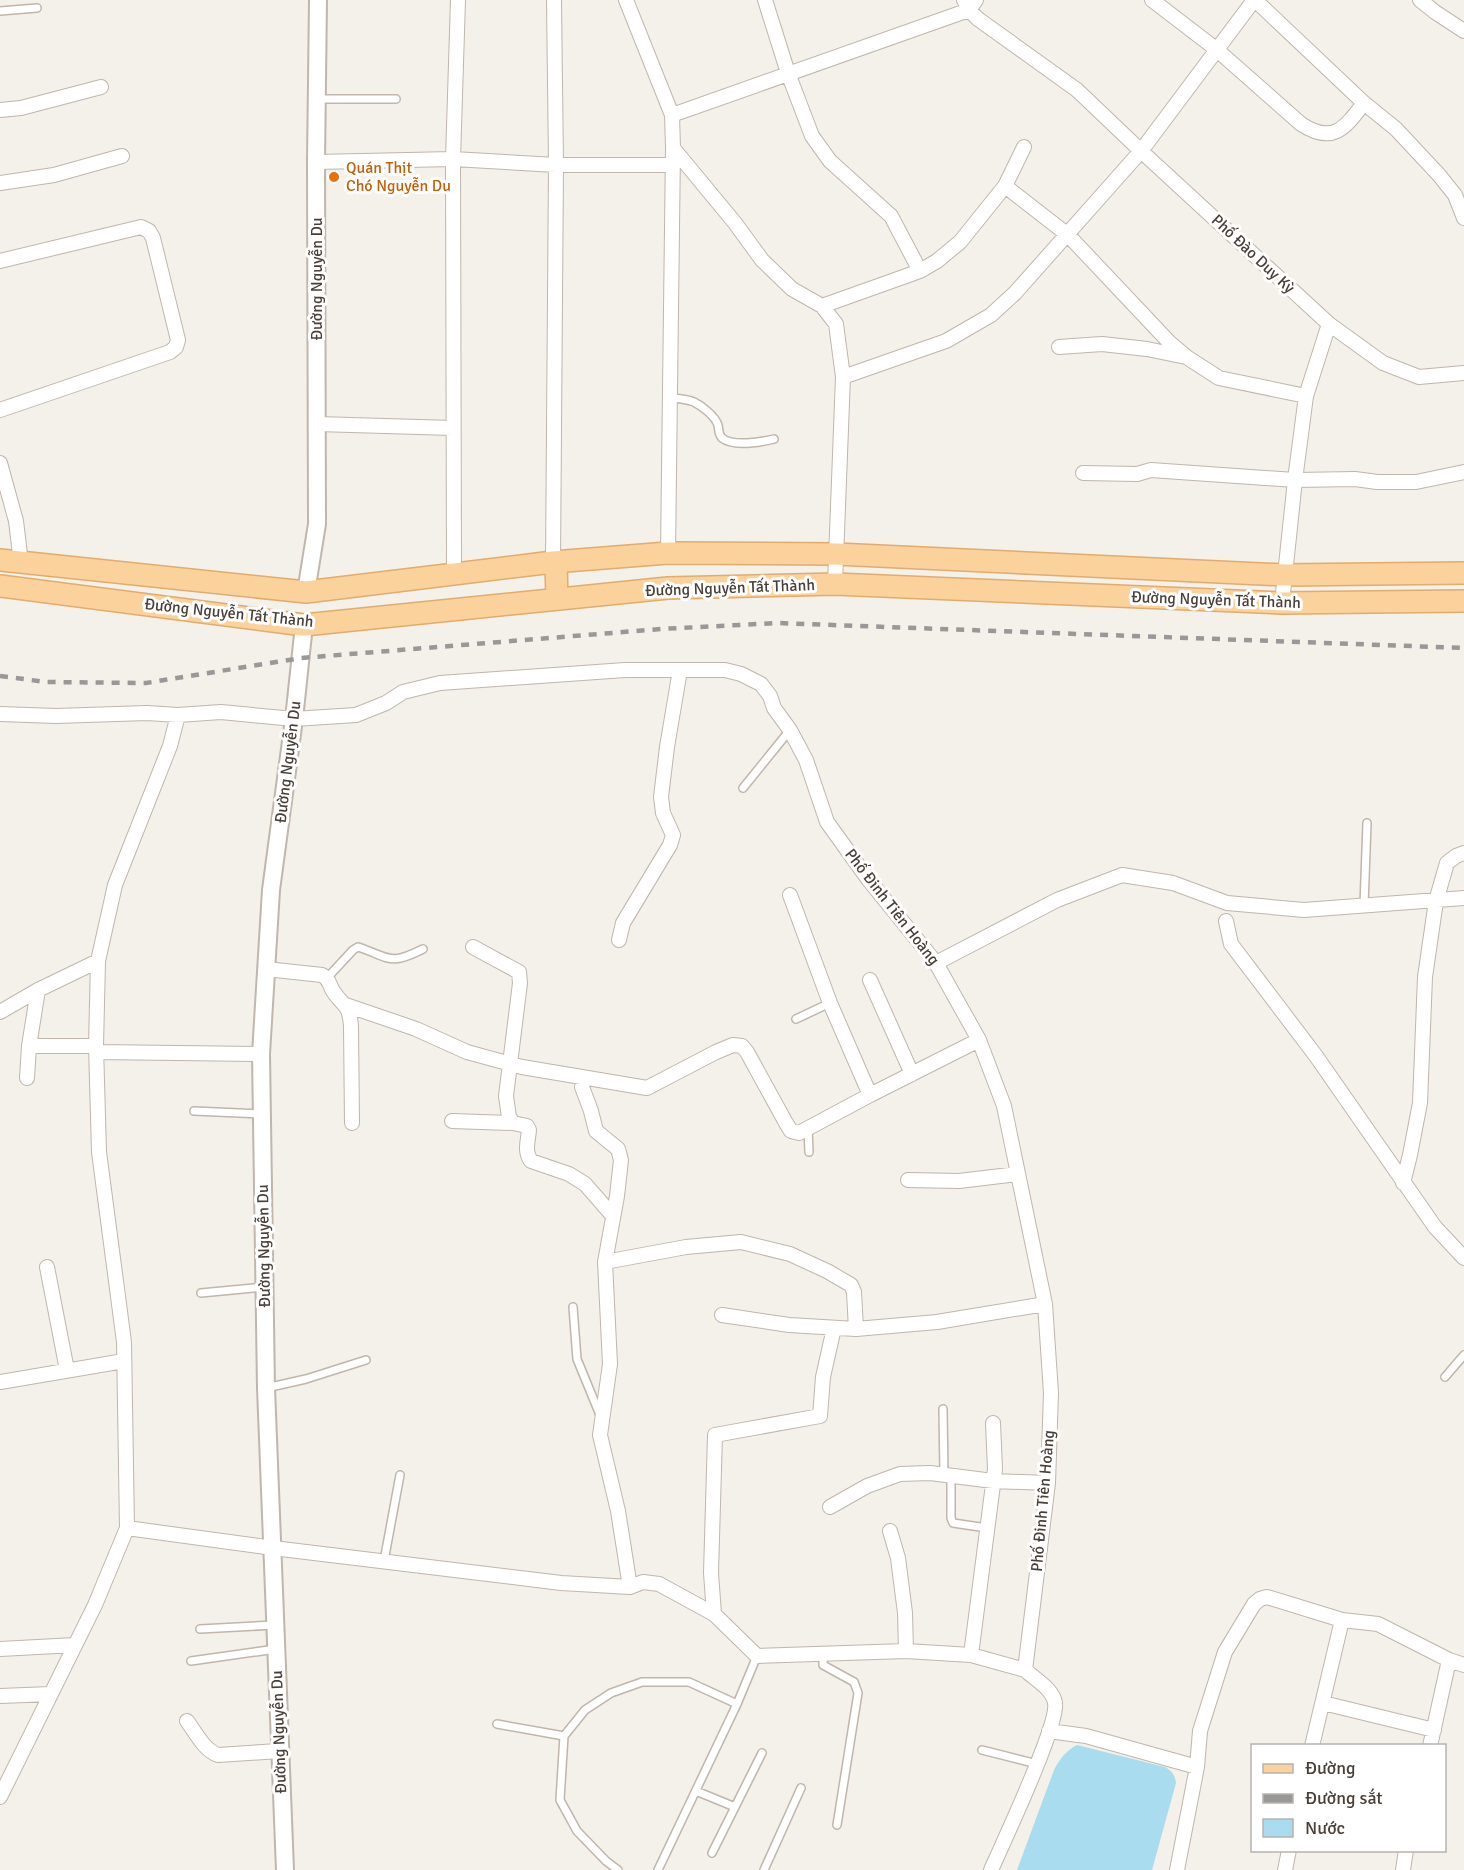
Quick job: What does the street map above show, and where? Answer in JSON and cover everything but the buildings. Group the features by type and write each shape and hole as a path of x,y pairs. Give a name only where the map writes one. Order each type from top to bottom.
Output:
{"main road":[{"name":"Đường Nguyễn Tất Thành","path":"0,560 306,592 554,562 668,553 836,554 1284,575 1464,573"},
{"path":"554,562 557,599"},
{"path":"9,587 21,563"},
{"path":"1399,574 1399,602"},
{"name":"Đường Nguyễn Tất Thành","path":"9,587 304,625 668,588 835,584 1282,603 1464,601"}],"street":[{"name":"Đường Nguyễn Du","path":"306,592 317,524 318,0"},
{"path":"454,575 453,159 458,0"},
{"path":"554,0 556,165 554,562"},
{"path":"626,0 672,115 674,148 668,553"},
{"path":"765,0 788,73 812,136 830,161 891,216 920,271"},
{"path":"1152,0 1216,50 1313,132 1324,134 1335,132 1349,122 1364,103"},
{"path":"843,377 946,340 991,315 1015,293 1141,151 1254,0 1364,103 1396,129 1455,195 1464,218"},
{"path":"1420,0 1464,31"},
{"path":"672,115 970,3"},
{"name":"Phố Đào Duy Kỳ","path":"970,3 978,20 1077,90 1329,324 1383,363 1419,377 1464,373"},
{"path":"0,110 21,108 101,87"},
{"path":"822,306 920,271 937,261 960,242 1005,186 1024,147"},
{"path":"674,148 762,260 792,289 822,306 836,324 843,377 835,584"},
{"path":"0,183 54,175 122,156"},
{"path":"316,162 453,159 556,165 672,165"},
{"path":"1005,186 1068,235 1169,342 1188,358 1219,378 1306,396"},
{"path":"0,261 141,227 153,238 178,340 176,347 170,352 0,410"},
{"path":"1282,603 1306,396 1329,324"},
{"path":"1059,347 1102,344 1147,349 1188,358"},
{"path":"317,424 453,428"},
{"path":"0,463 16,521 21,563"},
{"path":"1083,473 1137,474 1151,470 1295,480 1355,479 1377,482 1416,482 1464,472"},
{"name":"Đường Nguyễn Du","path":"285,1870 266,1388 261,1054 271,890 304,625"},
{"name":"Phố Đinh Tiên Hoàng","path":"0,714 56,716 147,713 178,715 221,712 294,719 356,715 386,703 403,692 440,682 625,670 725,670 754,680 766,689 774,708 790,730 806,760 827,822 868,879 936,963 979,1040 1004,1106 1045,1304 1051,1393 1048,1483 1025,1670"},
{"path":"619,940 623,923 670,845 673,835 663,813 661,797 680,670"},
{"path":"0,1797 95,1605 127,1528 124,1342 99,1152 98,961 115,885 170,746 178,715"},
{"path":"1403,1183 1419,1103 1425,977 1436,901 1448,863 1464,853"},
{"path":"936,963 1057,900 1122,876 1173,883 1227,903 1304,910 1464,898"},
{"path":"790,896 830,1003 870,1095"},
{"path":"1226,921 1231,944 1316,1056 1435,1227 1464,1258"},
{"path":"473,947 519,972 520,983 506,1096 509,1116 513,1122"},
{"path":"0,1012 38,990 98,961"},
{"path":"266,969 322,975 327,978 334,992 346,1005 350,1013 351,1026 352,1123"},
{"path":"870,980 912,1074"},
{"path":"27,1078 29,1046 38,990"},
{"path":"346,1005 416,1029 467,1052 509,1063 647,1088 716,1052 733,1045 742,1046 791,1131 799,1133 979,1040"},
{"path":"29,1046 261,1054"},
{"path":"582,1087 596,1131 618,1149 621,1160 605,1262 610,1364 600,1435 618,1511 630,1587"},
{"path":"452,1120 513,1122 527,1126 529,1130 526,1149 531,1161 569,1174 585,1184 614,1216"},
{"path":"908,1180 959,1181 1018,1174"},
{"path":"605,1262 686,1247 741,1242 790,1254 851,1285 854,1292 856,1329"},
{"path":"47,1267 67,1371"},
{"path":"722,1315 789,1325 856,1329 937,1322 1045,1304"},
{"path":"714,1614 711,1573 715,1436 820,1416 823,1377 834,1328"},
{"path":"0,1382 124,1361"},
{"path":"971,1655 995,1469 993,1423"},
{"path":"830,1507 867,1486 900,1474 930,1473 993,1481 1048,1483"},
{"path":"127,1528 561,1583 630,1587 643,1582 660,1584 714,1614 757,1656 906,1651 971,1655 1025,1670 1052,1694 1056,1712 991,1870"},
{"path":"890,1531 898,1558 905,1614 906,1651"},
{"path":"1178,1870 1197,1767 1200,1731 1225,1652 1254,1604 1260,1599 1267,1597 1342,1620 1378,1624 1449,1660 1464,1665"},
{"path":"1313,1744 1342,1620"},
{"path":"0,1649 75,1645"},
{"path":"1430,1744 1449,1660"},
{"path":"0,1696 51,1694"},
{"path":"1323,1703 1434,1730"},
{"path":"187,1721 205,1747 218,1755 279,1751"},
{"path":"1049,1731 1086,1736 1197,1767"},
{"path":"1285,1870 1289,1852"},
{"path":"1402,1870 1406,1852"}],"lane":[{"path":"0,11 37,8"},
{"path":"317,99 396,99"},
{"path":"670,398 692,401 701,407 718,423 720,436 723,439 756,443 774,439"},
{"path":"743,788 790,730"},
{"path":"1364,905 1366,823"},
{"path":"327,978 358,947 390,960 403,959 423,949"},
{"path":"796,1019 830,1003"},
{"path":"194,1111 262,1114"},
{"path":"808,1128 809,1152"},
{"path":"201,1293 265,1286"},
{"path":"573,1307 577,1359 602,1420"},
{"path":"1445,1377 1464,1355"},
{"path":"266,1388 306,1379 366,1360"},
{"path":"943,1408 951,1518 953,1523 987,1528"},
{"path":"384,1561 400,1475"},
{"path":"200,1629 275,1625"},
{"path":"191,1661 276,1649"},
{"path":"823,1654 823,1665 854,1682 858,1693 837,1825"},
{"path":"658,1870 737,1704 757,1656"},
{"path":"618,1870 577,1831 560,1800 564,1736 585,1710 611,1693 642,1682 689,1682 737,1704"},
{"path":"497,1724 564,1736"},
{"path":"982,1750 1036,1764"},
{"path":"712,1853 762,1753"},
{"path":"764,1870 801,1788"},
{"path":"696,1791 735,1808"}],"water":[{"path":"1077,1745 1165,1767 1173,1774 1176,1783 1152,1870 1017,1870 1054,1770 1064,1755"}],"railway":[{"path":"0,676 46,682 146,683 301,658 661,629 777,623 1464,648"}],"place":[{"name":"Quán Thịt Chó Nguyễn Du","path":"334,177"}]}
